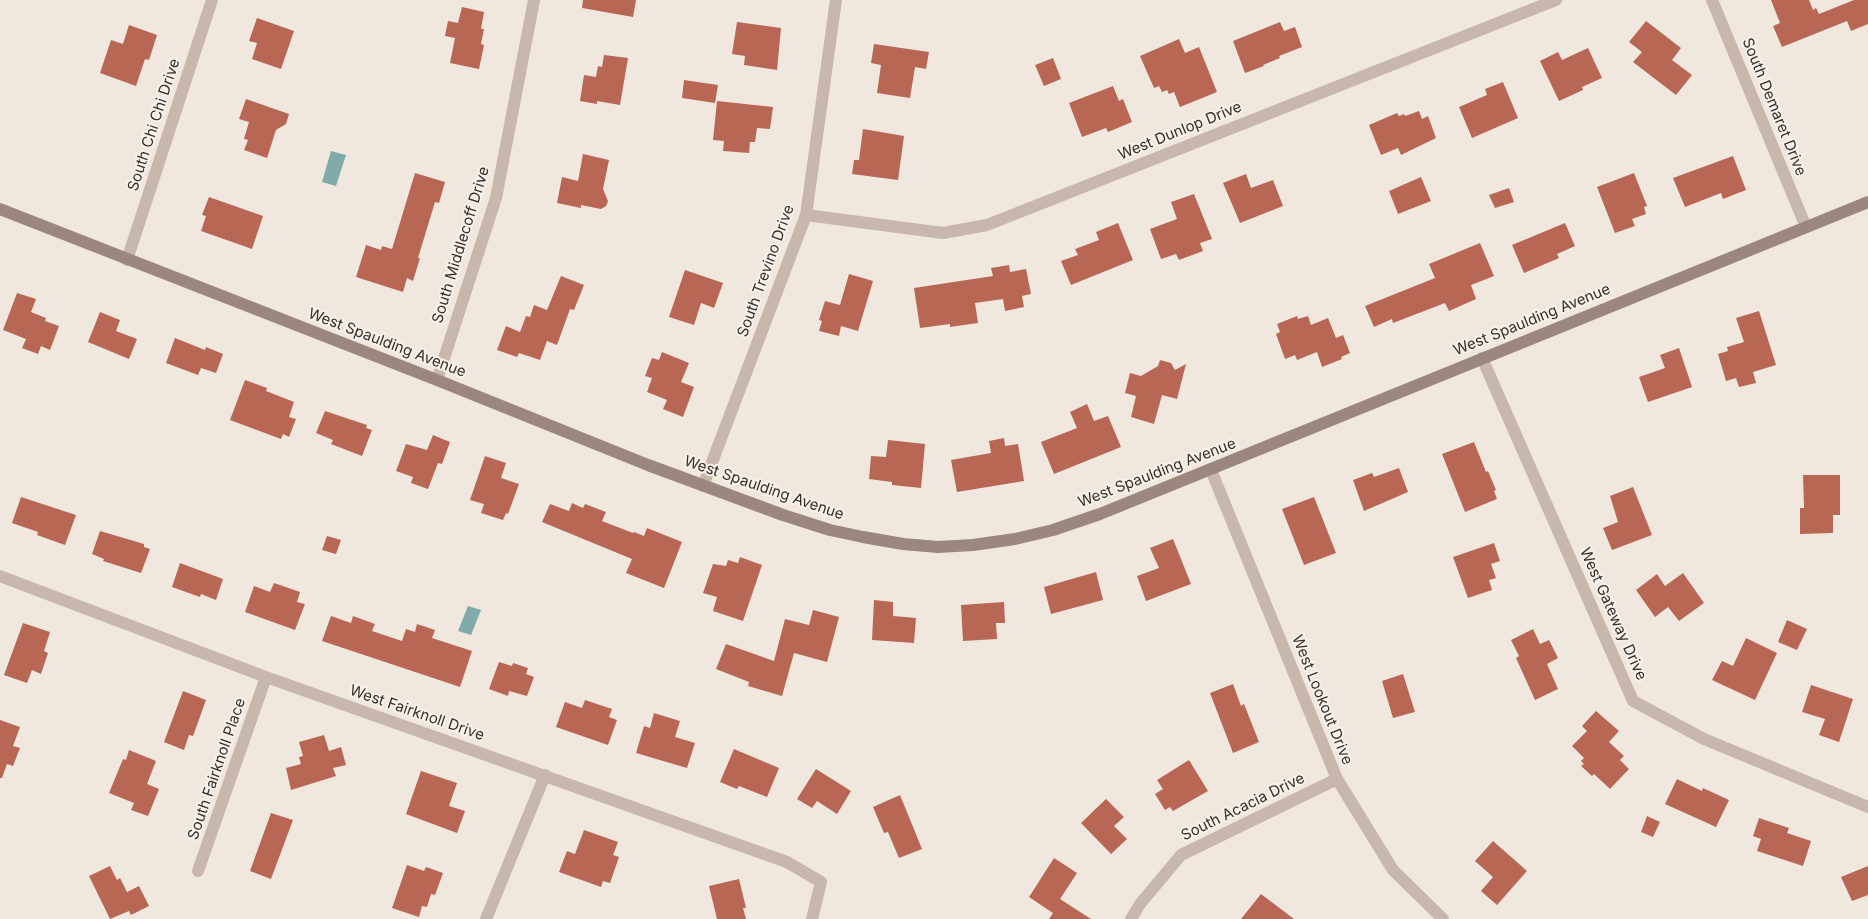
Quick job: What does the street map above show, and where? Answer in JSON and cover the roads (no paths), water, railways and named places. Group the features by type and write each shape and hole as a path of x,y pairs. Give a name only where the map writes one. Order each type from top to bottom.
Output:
{"street":[{"name":"South Chi Chi Drive","path":"127,260 212,0"},
{"name":"South Middlecoff Drive","path":"437,380 496,198 534,0"},
{"name":"South Trevino Drive","path":"703,486 806,215 836,0"},
{"name":"West Dunlop Drive","path":"806,215 943,233 987,225 1556,0"},
{"name":"South Demaret Drive","path":"1712,0 1806,227"},
{"name":"West Spaulding Avenue","path":"0,209 703,486 783,515 830,530 903,544 938,547 973,545 1015,539 1053,530 1100,514 1868,202"},
{"name":"West Gateway Drive","path":"1482,358 1633,701 1704,740 1868,808"},
{"name":"West Lookout Drive","path":"1211,470 1337,780 1393,870 1443,919"},
{"name":"West Fairknoll Drive","path":"0,576 266,677 787,862 821,882 812,919"},
{"name":"South Fairknoll Place","path":"198,871 266,677"},
{"path":"486,919 545,775"},
{"name":"South Acacia Drive","path":"1131,919 1140,904 1182,855 1337,780"}],"water":[{"path":"331,151 346,155 336,186 322,182"},
{"path":"468,606 481,610 471,635 458,631"}]}
